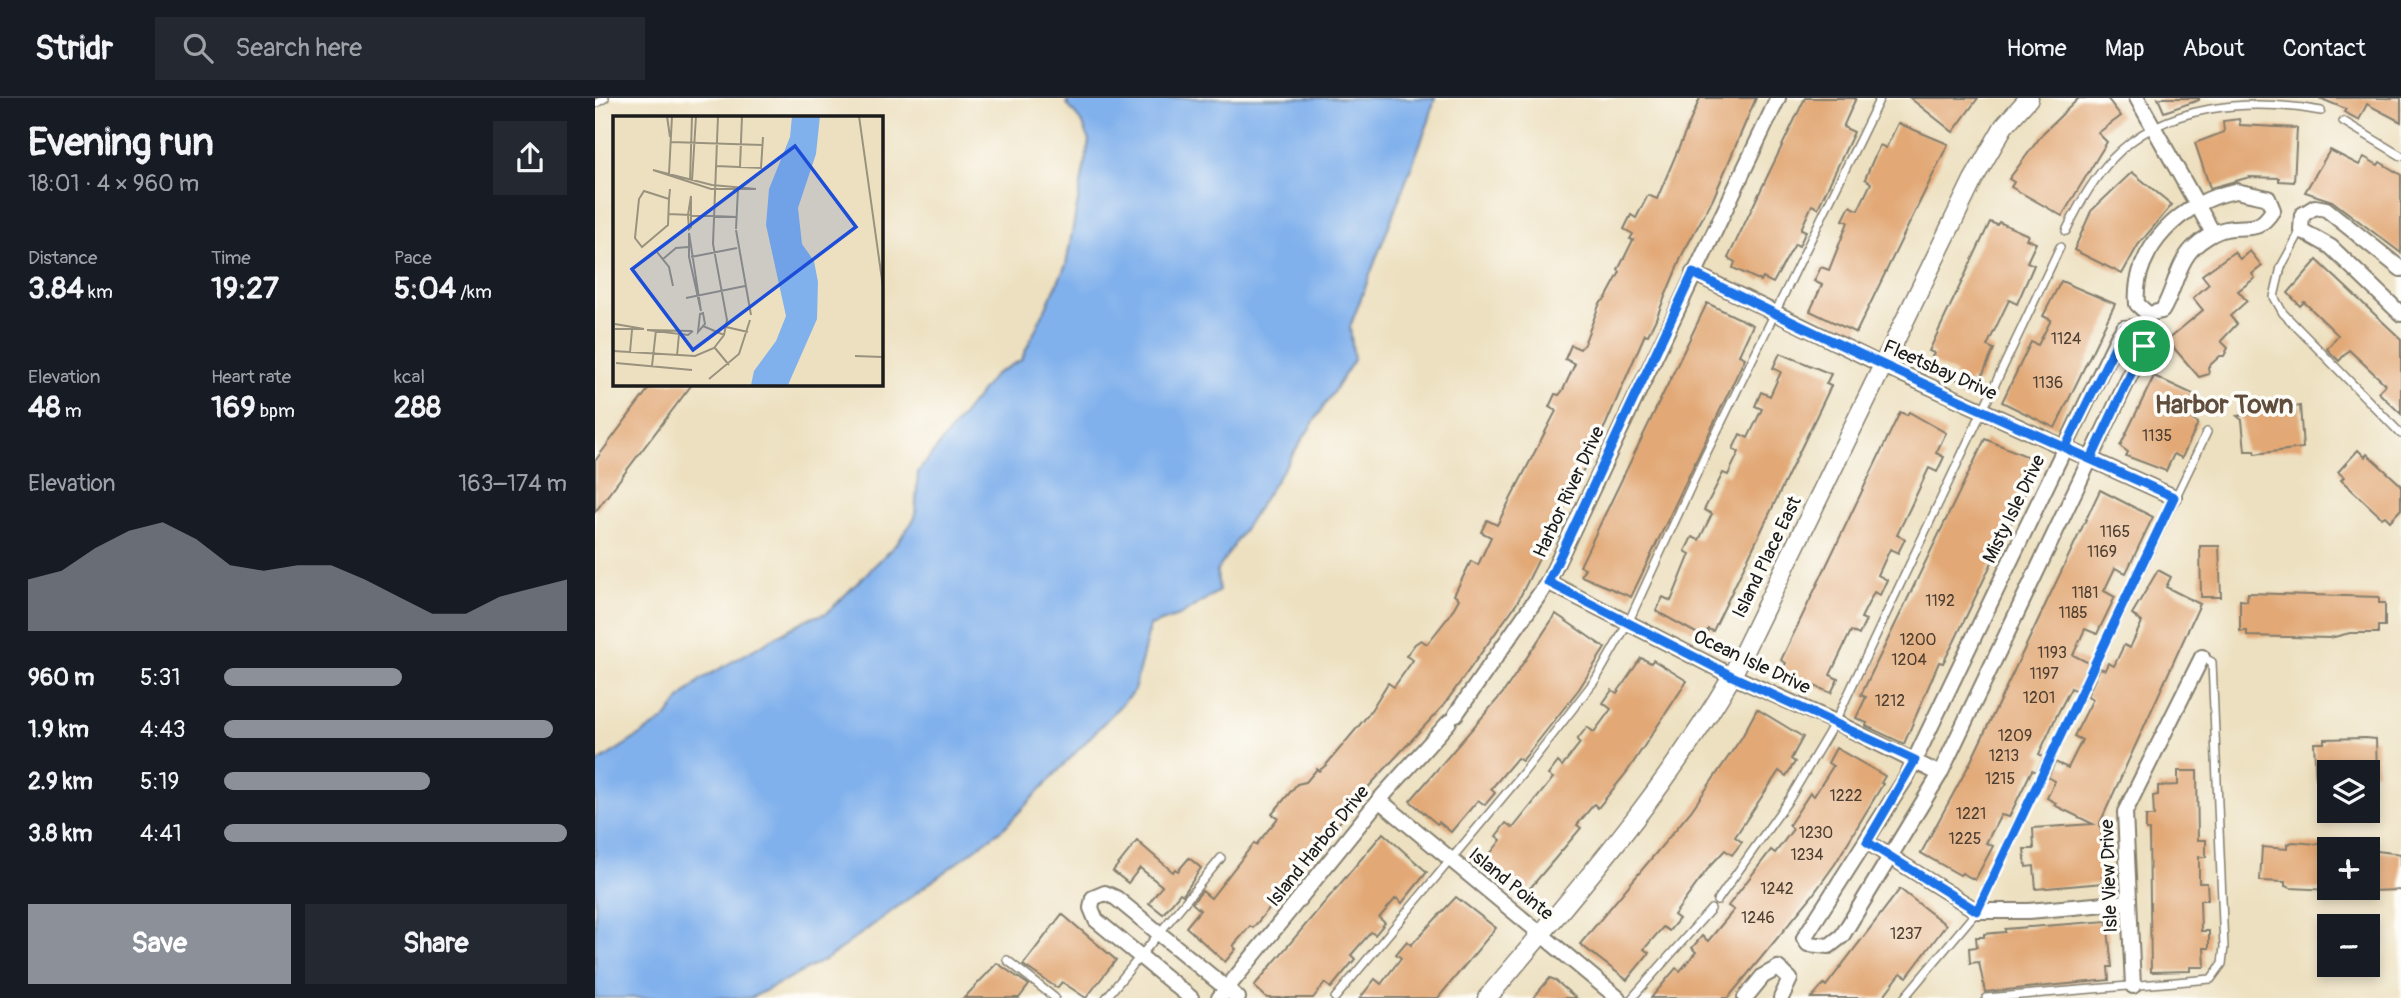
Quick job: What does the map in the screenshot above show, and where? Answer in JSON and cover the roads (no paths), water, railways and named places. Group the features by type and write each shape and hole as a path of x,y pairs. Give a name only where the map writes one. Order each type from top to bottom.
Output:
{"street":[{"name":"Harbor River Drive","path":"1453,718 1548,582 1778,98"},
{"name":"Island Place East","path":"1487,998 1668,777 1693,742 1732,676 1973,180 2004,126 2029,98"},
{"path":"2137,98 2213,233"},
{"path":"2236,191 2268,198 2273,210 2265,223 2252,228 2227,228 2213,233 2192,249 2162,311 2148,314 2137,304 2136,289 2158,238 2176,218 2197,203 2236,191"},
{"path":"2400,310 2331,247 2301,230 2300,221 2306,211 2315,207 2326,209 2401,269"},
{"name":"Fleetsbay Drive","path":"1693,273 1882,365 2174,497"},
{"name":"Misty Isle Drive","path":"2137,327 2146,338 2144,346 2091,459 1940,774 1842,936 1829,946 1808,944 1804,938 1811,924 1867,842 1915,760 2118,337 2124,328 2137,327"},
{"name":"Ocean Isle Drive","path":"1548,582 1732,676 1835,722 1940,774"},
{"name":"Isle View Drive","path":"2133,986 2125,811 2203,657"},
{"name":"Island Harbor Drive","path":"1228,995 1379,800 1453,718"},
{"name":"Island Pointe","path":"1379,800 1618,998"},
{"path":"1867,842 1977,911 2029,911 2128,902"},
{"path":"1191,998 1096,920 1091,908 1093,898 1105,893 1116,898 1228,995"},
{"path":"1745,998 1763,976 1778,968 1790,979 1781,998"}],"lane":[{"path":"595,103 605,98"},
{"path":"1335,998 1587,694 1628,623 1773,314 1879,98"},
{"path":"2066,231 2080,204 2111,160 2129,142 2154,126 2226,103 2259,100 2288,102 2321,111"},
{"path":"2343,121 2401,156"},
{"path":"2301,230 2281,267 2274,297 2283,313 2401,434"},
{"path":"1717,901 1790,799 1835,722 2060,247"},
{"path":"1905,998 1977,911 2207,432"},
{"path":"1986,998 2211,979 2222,964 2224,947 2212,662 2203,657"},
{"path":"1106,998 1221,858"},
{"path":"1632,998 1711,909"},
{"path":"1007,960 1055,998"}],"water":[{"path":"1068,98 1435,98 1429,121 1350,327 1354,360 1217,571 1219,591 1181,615 1150,626 1134,691 1005,827 827,959 751,998 595,998 595,764 665,719 681,698 700,680 807,619 827,613 897,543 915,518 918,472 995,374 1021,360 1066,265 1089,141 1083,124 1067,104"}],"district":[{"name":"Harbor Town","path":"2224,405"}]}
